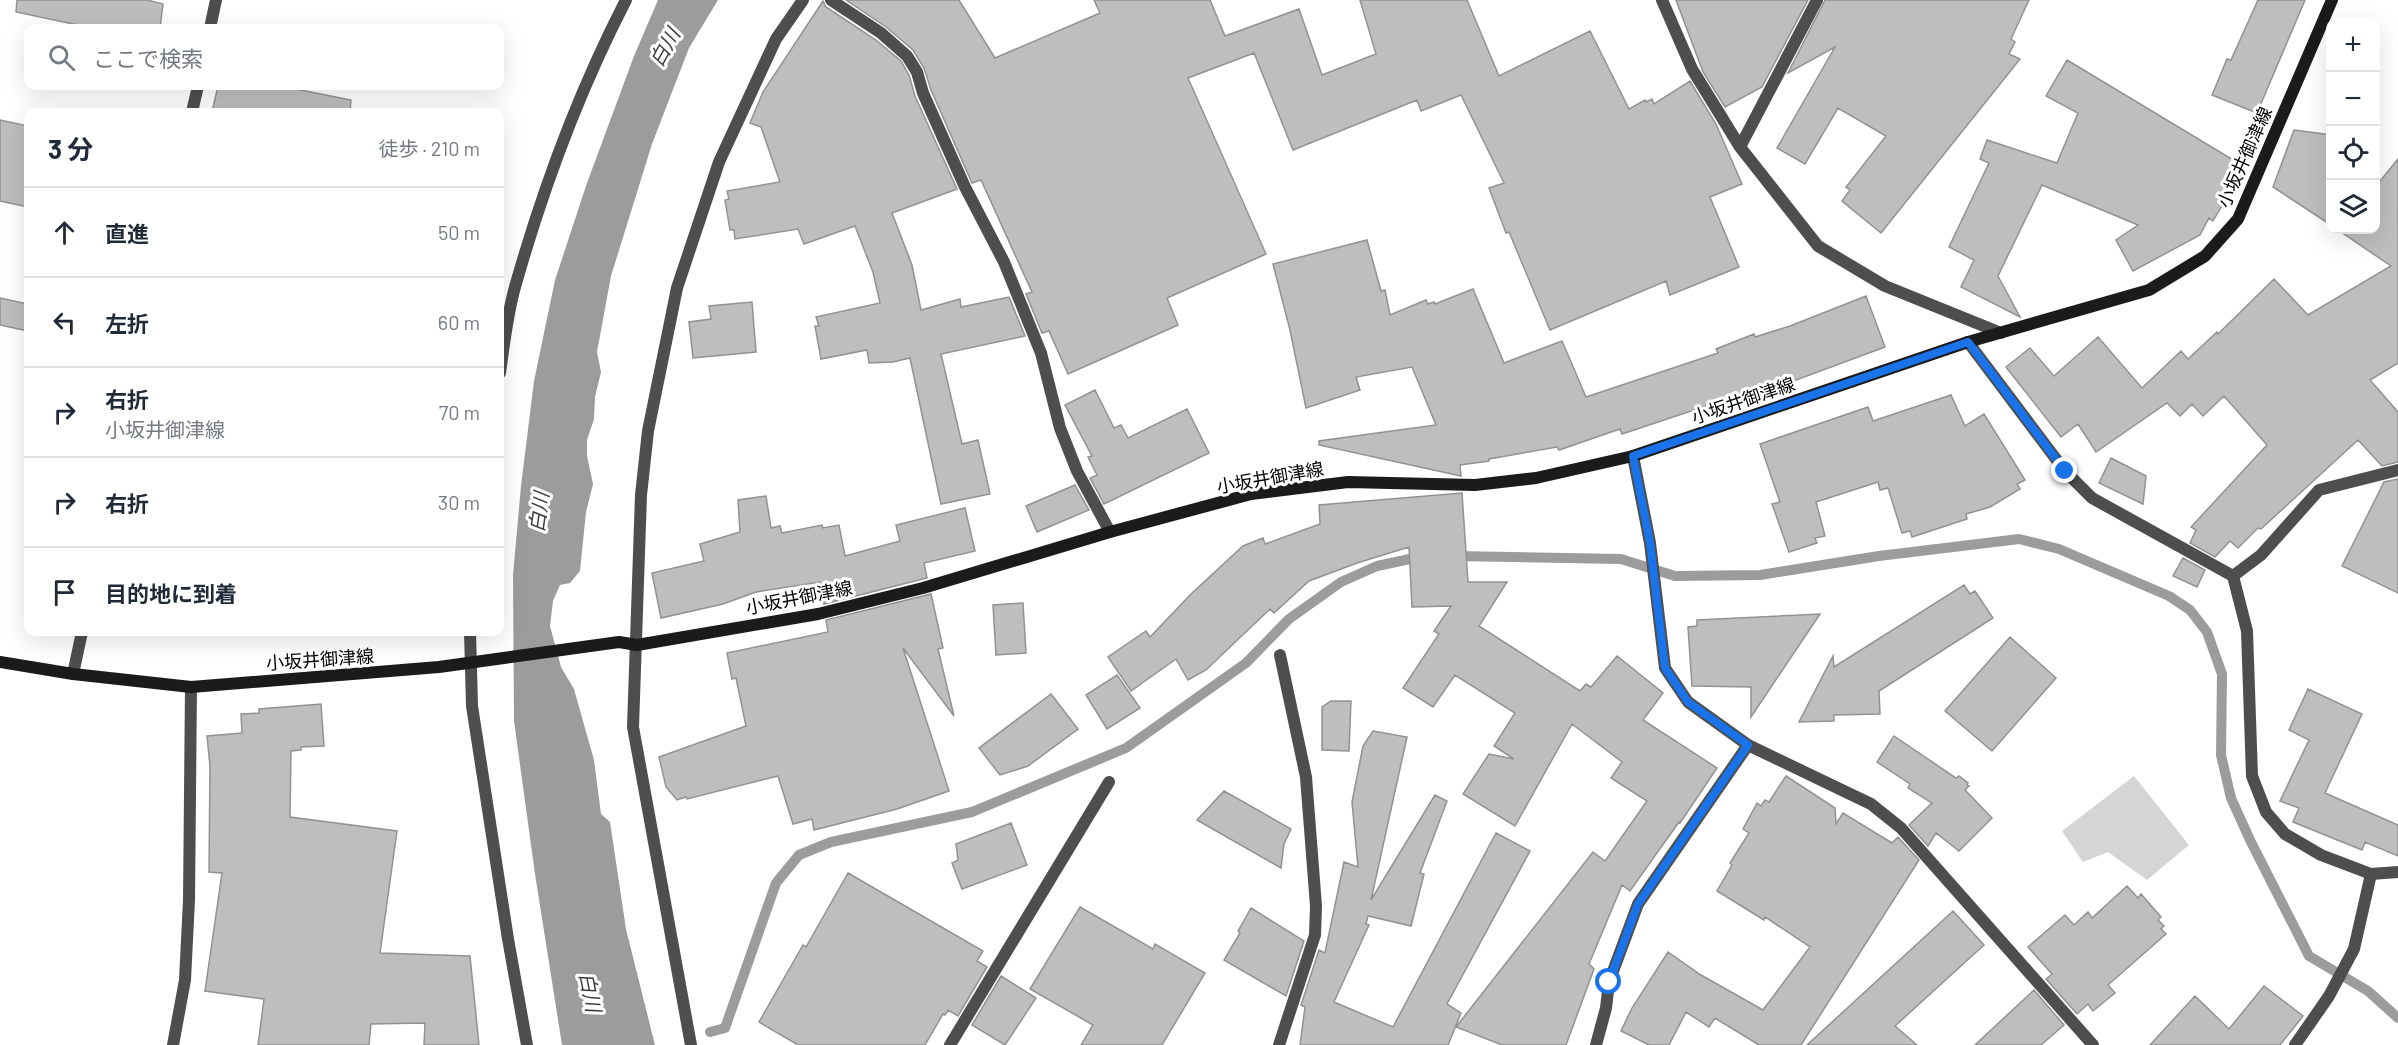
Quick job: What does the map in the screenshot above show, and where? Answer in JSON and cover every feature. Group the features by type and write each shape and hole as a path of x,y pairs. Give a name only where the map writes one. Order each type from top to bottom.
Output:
{"main road":[{"name":"小坂井御津線","path":"2,664 190,687 439,668 620,642 637,645 818,614 923,588 1110,532 1251,494 1348,482 1475,485 1536,478 1633,456 1968,342 2149,290 2205,256 2238,219 2332,0"}],"street":[{"path":"211,24 216,0"},
{"path":"504,349 514,289 558,152 605,42 626,0"},
{"path":"691,1045 633,727 641,495 648,431 677,288 719,162 776,39 803,0"},
{"path":"831,0 881,33 907,56 917,72 923,93 960,177 1004,262 1041,353 1060,428 1077,471 1110,532"},
{"path":"1662,0 1692,69 1740,147 1818,246 1886,286 2001,333"},
{"path":"1740,147 1817,0"},
{"path":"193,108 197,90"},
{"path":"1968,342 2065,471 2092,498 2233,576 2247,631 2252,776 2266,812 2285,834 2321,855 2371,874 2398,872"},
{"path":"1633,456 1650,543 1665,668 1688,702 1748,745 1871,804 1901,828 2093,1045"},
{"path":"2233,576 2261,555 2319,490 2398,470"},
{"path":"73,674 81,636"},
{"path":"470,636 472,706 527,1045"},
{"path":"1280,655 1306,777 1317,906 1315,935 1280,1045"},
{"path":"173,1045 185,980 189,900 190,687"},
{"path":"1596,1045 1606,1008 1609,982 1638,904 1748,745"},
{"path":"950,1045 1109,782"},
{"path":"2295,1045 2329,996 2354,949 2371,874"}],"shaded area":[{"path":"2134,776 2189,845 2147,880 2108,852 2083,862 2062,831"}],"water":[{"name":"白川","path":"658,0 718,0 689,48 652,144 611,276 597,352 601,372 595,397 594,419 587,440 587,456 593,484 586,512 580,571 570,583 560,585 553,601 550,626 561,667 574,689 594,760 601,814 610,822 626,929 655,1045 562,1045 514,721 513,575 521,486 534,381 555,280 587,183 634,56"}],"building":[{"path":"17,0 147,0 163,4 160,24 73,24 16,12"},
{"path":"846,0 959,0 995,58 1100,13 1094,0 1210,0 1225,36 1299,9 1322,75 1376,54 1360,0 1467,0 1499,76 1590,31 1629,109 1645,100 1646,102 1652,99 1654,104 1690,81 1716,124 1742,184 1710,197 1739,267 1670,295 1666,281 1550,330 1509,232 1506,233 1489,188 1504,183 1461,95 1421,111 1417,100 1293,150 1254,53 1188,78 1266,254 1167,298 1178,325 1068,374 1049,331 1042,333 1026,294 1032,292 981,180 972,183 931,90 924,68 913,50 886,27"},
{"path":"1676,0 1808,0 1762,87 1725,107 1703,72"},
{"path":"1825,0 2029,0 2011,39 2015,42 2009,54 2020,59 1881,233 1842,201 1850,190 1846,187 1886,136 1838,108 1805,164 1777,148 1835,47 1788,73"},
{"path":"2258,0 2305,0 2257,113 2212,95 2227,59 2231,60"},
{"path":"823,1 826,7 876,40 901,61 957,189 892,213 912,265 921,310 960,299 961,307 1009,297 1025,336 941,354 962,444 978,440 990,494 941,504 910,358 893,362 869,363 867,350 821,359 815,326 819,326 816,317 880,303 873,272 855,226 804,244 798,229 735,239 734,230 730,230 725,200 729,199 727,191 780,182 761,127 750,123 763,92"},
{"path":"2067,60 2245,167 2213,221 2209,218 2200,235 2133,271 2116,240 2138,225 2042,185 1998,276 2020,317 1961,287 1974,260 1949,247 1989,163 1980,159 1987,140 2057,163 2078,113 2046,96"},
{"path":"217,90 301,90 351,100 350,108 213,108"},
{"path":"0,120 24,125 24,206 0,201"},
{"path":"2294,130 2326,134 2326,222 2273,187"},
{"path":"2398,159 2398,363 2370,380 2398,412 2398,462 2382,466 2358,440 2238,548 2230,541 2215,557 2190,543 2196,530 2191,527 2267,445 2224,396 2203,416 2192,404 2180,416 2167,403 2096,452 2078,424 2061,437 2006,367 2030,348 2054,376 2098,337 2142,388 2181,351 2188,359 2217,332 2218,334 2274,279 2308,315 2391,266 2344,234 2380,234 2380,181"},
{"path":"1367,240 1381,291 1385,290 1390,315 1426,300 1428,304 1434,302 1435,304 1473,289 1504,363 1562,341 1586,397 1718,353 1716,349 1754,334 1755,337 1790,326 1866,296 1885,347 1745,399 1744,397 1734,401 1733,397 1622,434 1620,429 1559,450 1557,447 1460,465 1461,476 1319,445 1319,441 1436,425 1412,367 1356,377 1360,390 1306,408 1290,330 1273,264"},
{"path":"0,298 24,303 24,330 0,325"},
{"path":"752,302 756,352 693,358 689,322 711,319 709,306"},
{"path":"1095,390 1114,428 1121,425 1128,438 1187,409 1209,453 1104,504 1090,478 1097,475 1088,457 1092,456 1065,405"},
{"path":"1951,395 1965,426 1984,414 2025,480 2017,484 2020,489 1990,507 1966,514 1967,519 1912,537 1910,531 1902,533 1888,488 1880,490 1878,482 1816,502 1825,536 1815,538 1817,543 1789,552 1772,504 1780,502 1760,444 1868,407 1873,421"},
{"path":"2111,458 2146,476 2143,504 2099,483"},
{"path":"2398,479 2398,593 2342,566 2384,482"},
{"path":"1075,485 1089,510 1037,532 1026,506"},
{"path":"1462,493 1468,582 1507,582 1479,626 1580,691 1586,684 1591,687 1617,656 1663,693 1643,720 1717,768 1630,891 1622,885 1589,964 1594,969 1566,1045 1502,1045 1456,1027 1593,852 1605,861 1647,801 1611,778 1622,762 1572,724 1515,826 1463,794 1489,754 1514,759 1494,746 1515,713 1455,675 1433,707 1403,688 1439,634 1434,631 1451,606 1412,607 1409,547 1309,581 1274,613 1270,609 1206,670 1188,680 1176,659 1131,691 1108,657 1146,631 1150,637 1191,594 1243,546 1263,538 1265,544 1320,524 1319,505"},
{"path":"766,496 771,528 780,526 782,533 822,525 823,528 839,525 845,556 900,541 896,525 965,508 975,551 924,563 927,578 824,604 820,582 756,592 723,604 661,618 652,573 704,561 700,544 740,532 738,500"},
{"path":"2183,558 2205,570 2197,587 2173,576"},
{"path":"1964,585 1970,594 1975,591 1993,618 1879,691 1880,714 1834,715 1834,721 1799,722 1833,656 1834,667"},
{"path":"931,594 943,648 938,649 954,716 903,648 949,791 897,809 814,830 812,819 793,824 778,776 677,800 666,787 659,757 746,726 736,678 732,679 727,653 828,632 826,620"},
{"path":"1023,603 1026,653 996,655 993,605"},
{"path":"1820,614 1751,717 1751,687 1692,686 1688,627 1697,626 1697,620"},
{"path":"2010,637 2056,678 1992,751 1945,711"},
{"path":"1117,675 1140,708 1107,729 1086,695"},
{"path":"2308,689 2362,714 2325,793 2398,825 2398,856 2365,842 2362,850 2293,822 2299,808 2280,801 2309,740 2289,730"},
{"path":"1051,694 1078,729 1028,766 1000,775 979,748"},
{"path":"1331,701 1351,701 1349,751 1322,750 1322,707"},
{"path":"321,704 324,746 301,747 301,750 291,751 290,817 397,831 380,953 470,956 479,1045 424,1045 425,1023 371,1024 369,1045 258,1045 264,999 205,991 222,873 209,872 210,766 207,736 242,733 241,714 259,713 259,709"},
{"path":"1373,731 1407,737 1371,900 1435,795 1447,801 1420,873 1424,874 1411,926 1368,916 1366,924 1369,925 1334,1002 1393,1027 1496,833 1530,851 1447,1004 1461,1013 1448,1045 1300,1045 1305,1007 1301,1005 1319,950 1325,953 1344,862 1358,867 1352,802 1363,746"},
{"path":"1894,736 1956,778 1959,776 1968,783 1969,786 1965,790 1992,818 1959,851 1936,833 1928,846 1909,825 1932,803 1908,788 1910,784 1877,762"},
{"path":"1786,776 1835,808 1836,824 1843,813 1892,843 1898,837 1919,860 1801,1045 1759,1045 1715,1018 1709,1027 1686,1012 1669,1045 1649,1045 1621,1031 1632,1008 1668,952 1701,975 1763,1010 1810,947 1765,917 1764,920 1717,891 1732,865 1730,863 1749,833 1743,829 1757,803 1761,806 1765,800 1769,802"},
{"path":"1224,791 1291,829 1284,844 1281,868 1197,820"},
{"path":"1011,823 1027,865 962,889 952,863 958,860 956,844"},
{"path":"848,873 983,951 977,961 987,967 958,1016 948,1010 945,1015 943,1014 925,1045 798,1045 759,1022 803,945 806,947"},
{"path":"2127,886 2138,898 2141,894 2161,917 2158,920 2164,926 2161,929 2166,934 2108,985 2115,993 2093,1011 2088,1004 2077,1014 2046,979 2052,974 2028,947 2065,915 2074,925 2088,912 2092,918"},
{"path":"1080,907 1153,949 1155,944 1205,973 1162,1045 1081,1045 1093,1025 1030,989"},
{"path":"1251,908 1304,941 1286,996 1224,960"},
{"path":"1953,911 1984,945 1895,1026 1917,1045 1807,1045"},
{"path":"1001,976 1036,998 1005,1045 972,1025"},
{"path":"2264,986 2303,1016 2280,1045 2150,1045 2195,996 2229,1029"},
{"path":"2034,990 2064,1025 2041,1045 1975,1045"}],"waterway":[{"path":"1454,556 1621,559 1675,576 1760,575 1879,556 2019,539 2059,549 2169,596 2190,610 2207,632 2222,674 2221,755 2231,798 2309,956 2368,991 2398,1018"},
{"path":"710,1032 725,1028 776,883 799,855 831,842 972,812 1126,748 1246,663 1289,619 1341,582 1377,566 1424,556"}],"route":[{"path":"1609,982 1638,904 1748,745 1688,702 1665,668 1650,543 1633,456 1968,342 2065,471"}]}
